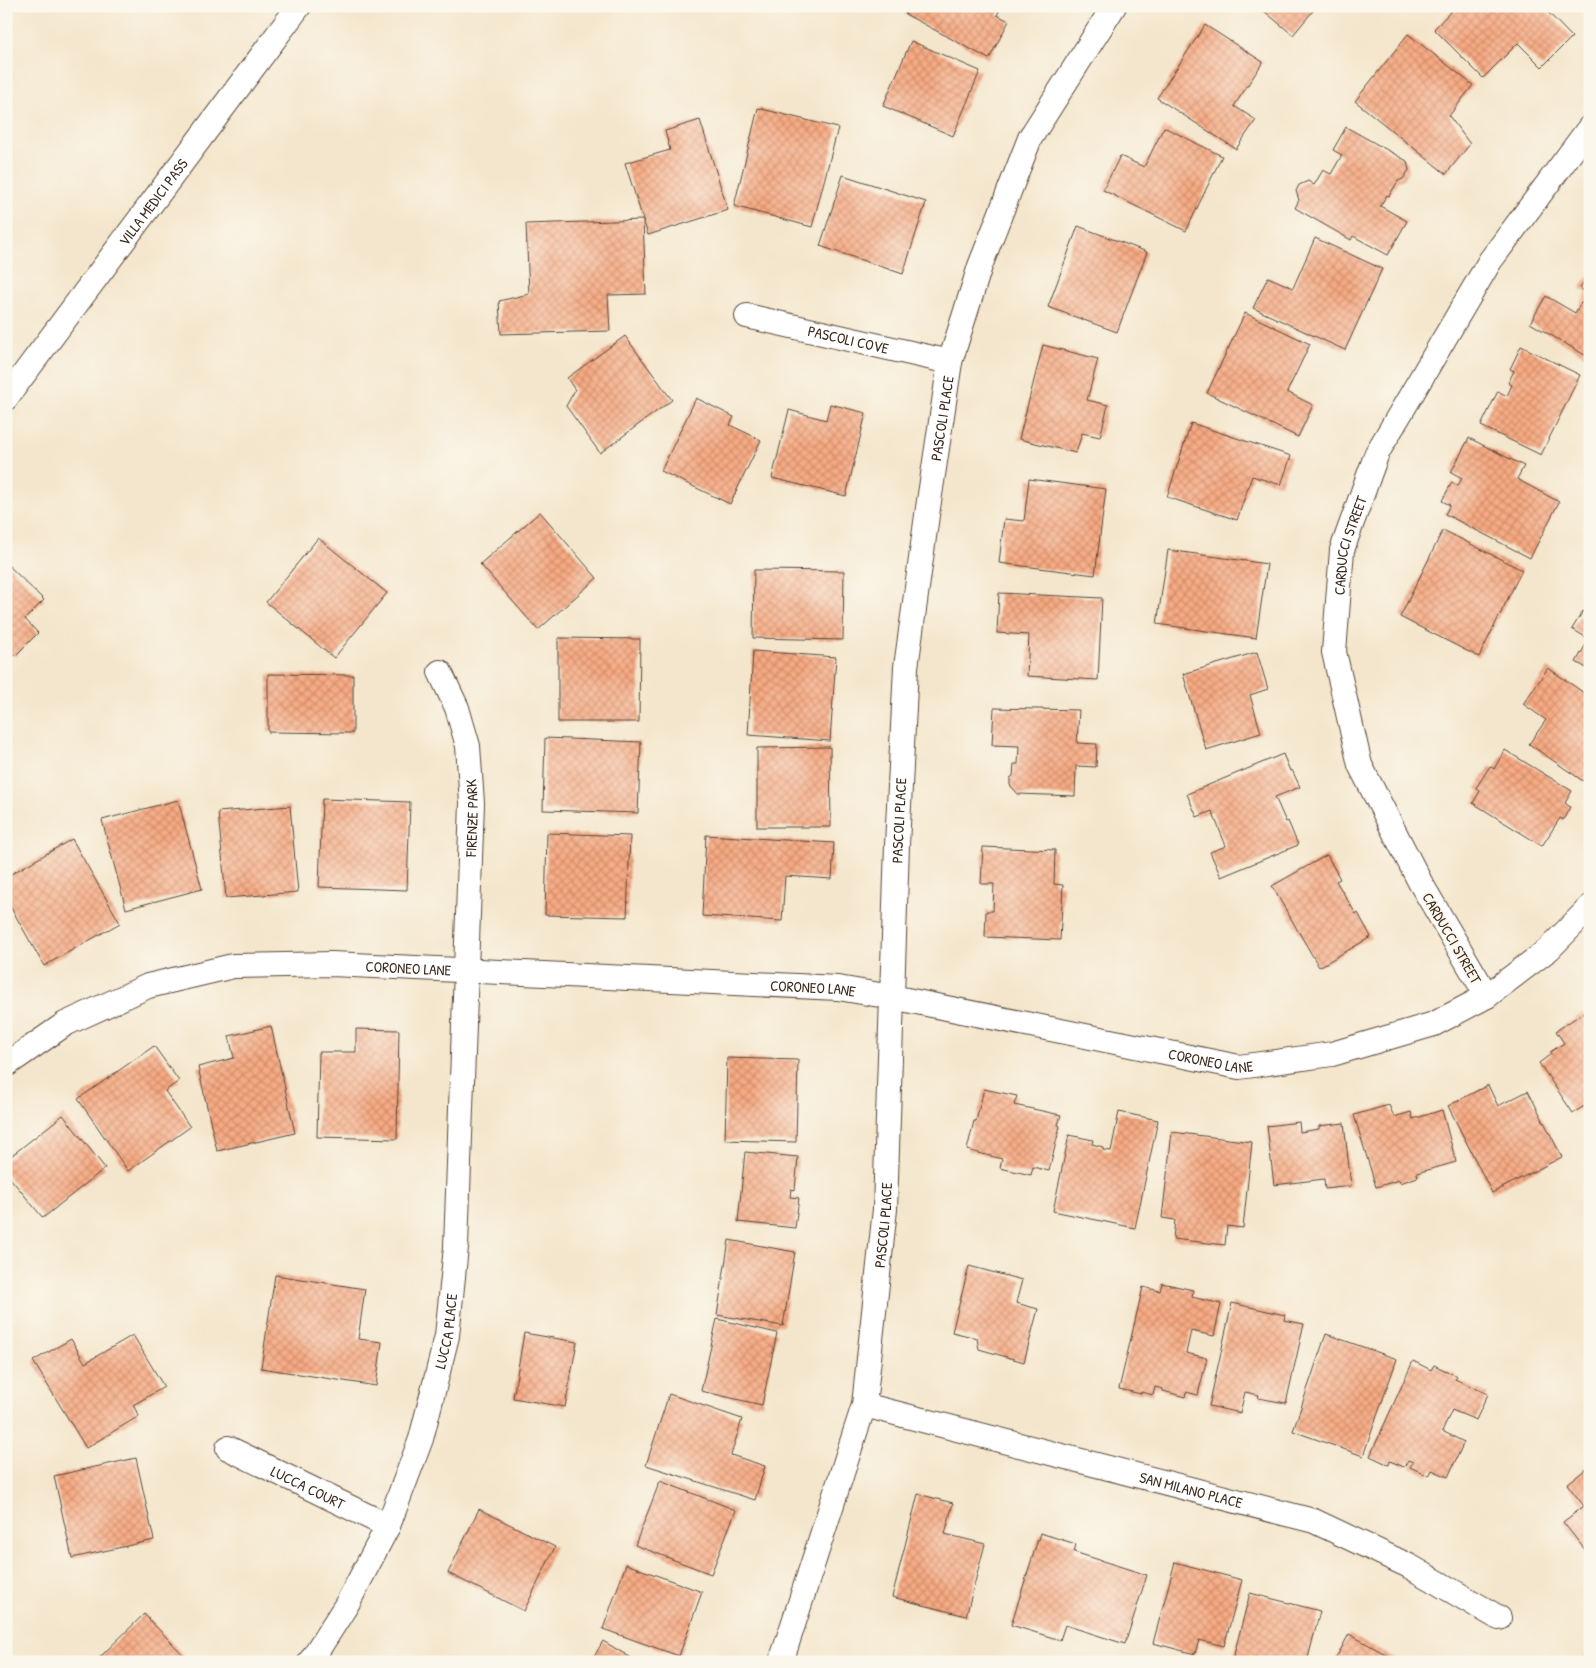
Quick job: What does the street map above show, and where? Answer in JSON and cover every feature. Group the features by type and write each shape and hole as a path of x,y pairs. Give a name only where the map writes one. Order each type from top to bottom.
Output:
{"street":[{"name":"VILLA MEDICI PASS","path":"6,398 299,6"},
{"name":"PASCOLI PLACE","path":"781,1662 864,1405 886,1209 897,845 906,667 950,362 980,266 1030,138 1114,6"},
{"name":"CARDUCCI STREET","path":"1487,996 1420,882 1360,765 1334,652 1342,550 1377,453 1490,261 1590,127"},
{"name":"PASCOLI COVE","path":"747,316 950,362"},
{"name":"FIRENZE PARK","path":"440,672 457,708 468,746 472,802 467,970"},
{"name":"CORONEO LANE","path":"6,1065 65,1024 148,986 233,966 332,964 838,988 892,997 1239,1067 1332,1054 1434,1024 1487,996 1549,949 1590,907"},
{"name":"LUCCA PLACE","path":"310,1662 347,1604 388,1526 420,1439 447,1336 456,1247 467,970"},
{"name":"SAN MILANO PLACE","path":"864,1405 1314,1521 1409,1566 1499,1618"},
{"name":"LUCCA COURT","path":"228,1448 388,1526"}],"building":[{"path":"909,6 1002,6 997,15 1009,21 989,59 905,14"},
{"path":"1258,6 1317,6 1293,35"},
{"path":"1456,6 1542,6 1572,37 1542,67 1518,43 1483,78 1434,29"},
{"path":"1205,25 1263,62 1234,106 1256,120 1236,149 1157,98"},
{"path":"1408,34 1473,85 1449,116 1470,144 1446,174 1355,101"},
{"path":"911,41 980,71 953,136 883,106"},
{"path":"758,108 838,128 812,227 734,206"},
{"path":"700,120 728,210 648,235 625,163 670,150 665,131"},
{"path":"1164,127 1222,156 1186,231 1103,190 1120,156 1144,167"},
{"path":"1346,127 1407,161 1409,170 1403,179 1398,181 1380,206 1407,221 1388,255 1353,236 1351,240 1295,208 1299,200 1296,191 1299,185 1308,181 1314,185 1323,170 1331,174 1342,155 1333,150"},
{"path":"843,175 926,202 903,274 820,246"},
{"path":"643,220 646,294 608,295 610,331 501,334 499,301 529,294 526,224"},
{"path":"1078,226 1147,252 1117,332 1048,307"},
{"path":"1315,238 1382,269 1345,350 1253,308 1268,277 1293,288"},
{"path":"1590,272 1590,358 1530,323 1546,296 1575,313 1587,293 1580,288"},
{"path":"1245,313 1310,344 1287,392 1313,405 1298,437 1207,393"},
{"path":"625,336 672,400 600,453 566,406 575,390 567,378"},
{"path":"1043,345 1098,359 1087,400 1108,405 1100,437 1082,433 1076,453 1019,439"},
{"path":"1521,346 1580,375 1541,455 1481,426 1498,391 1507,396 1512,385 1508,383 1514,371 1510,369"},
{"path":"696,398 734,417 730,425 761,440 730,504 661,471"},
{"path":"830,404 866,413 846,496 772,478 789,410 826,420"},
{"path":"1191,423 1291,456 1281,485 1252,476 1237,520 1167,497"},
{"path":"1469,438 1524,466 1517,479 1559,502 1530,558 1445,514 1450,505 1442,501 1452,482 1458,486 1462,478 1451,472"},
{"path":"1029,479 1106,489 1095,575 999,563 1004,519 1024,521"},
{"path":"540,512 597,578 538,630 480,564"},
{"path":"1443,530 1522,570 1479,657 1400,617"},
{"path":"318,538 387,593 334,658 266,602"},
{"path":"1168,550 1267,564 1256,638 1157,624"},
{"path":"6,563 44,600 25,619 38,633 15,656 6,648"},
{"path":"754,570 844,571 843,640 753,638"},
{"path":"999,593 1102,598 1098,680 1027,676 1029,635 997,633"},
{"path":"1583,611 1590,615 1590,670 1576,662 1589,639 1572,629"},
{"path":"558,638 640,639 639,722 558,722"},
{"path":"753,651 836,657 830,741 748,735"},
{"path":"1257,652 1268,689 1250,695 1261,733 1206,750 1183,674"},
{"path":"1548,668 1590,697 1590,772 1583,781 1529,744 1546,720 1523,704"},
{"path":"268,674 353,675 353,733 268,732"},
{"path":"994,708 1079,710 1077,743 1097,744 1096,767 1076,766 1075,796 1018,794 1010,785 1010,778 1013,776 1014,764 1018,764 1019,746 992,745"},
{"path":"545,738 641,742 638,813 543,810"},
{"path":"830,747 831,827 757,827 757,748"},
{"path":"1505,750 1572,791 1565,803 1570,807 1563,820 1560,818 1542,846 1473,803 1480,791 1476,788 1490,766 1494,769"},
{"path":"1283,754 1290,771 1292,770 1300,787 1275,797 1298,845 1221,877 1210,852 1226,846 1212,811 1197,817 1187,794"},
{"path":"322,799 410,802 407,890 319,887"},
{"path":"178,800 202,889 126,909 102,820"},
{"path":"290,806 298,892 226,898 218,812"},
{"path":"547,833 630,836 627,917 545,915"},
{"path":"706,835 834,843 832,879 785,876 782,921 702,916"},
{"path":"72,839 120,923 44,966 6,899 6,877"},
{"path":"983,847 1055,850 1054,884 1063,885 1060,940 985,937 986,911 993,911 994,884 981,884"},
{"path":"1327,855 1340,879 1336,881 1356,914 1358,913 1371,937 1319,967 1272,886"},
{"path":"1583,1013 1590,1022 1590,1111 1586,1105 1573,1113 1539,1063 1551,1054 1550,1052 1564,1043 1556,1031"},
{"path":"271,1026 295,1133 217,1151 198,1067 234,1058 229,1036"},
{"path":"356,1029 399,1030 397,1139 317,1137 319,1052 356,1052"},
{"path":"154,1046 179,1081 165,1091 190,1127 128,1171 78,1099"},
{"path":"727,1058 798,1060 796,1142 725,1140"},
{"path":"1488,1085 1498,1106 1528,1091 1562,1157 1492,1193 1448,1106"},
{"path":"984,1089 1017,1096 1014,1105 1061,1115 1049,1171 1033,1167 1031,1175 1000,1168 1002,1159 967,1150"},
{"path":"1389,1105 1394,1117 1411,1112 1413,1119 1442,1110 1456,1162 1417,1173 1418,1177 1400,1183 1399,1180 1376,1187 1354,1115"},
{"path":"1119,1112 1158,1120 1135,1228 1053,1211 1069,1135 1093,1140 1092,1144 1103,1147 1103,1150 1111,1151"},
{"path":"63,1115 105,1168 43,1218 6,1173 6,1160"},
{"path":"1299,1122 1300,1132 1319,1129 1319,1126 1344,1123 1351,1186 1325,1189 1324,1179 1274,1185 1267,1126"},
{"path":"1172,1132 1252,1142 1243,1228 1227,1226 1225,1245 1173,1239 1175,1220 1162,1218"},
{"path":"745,1152 798,1157 795,1190 791,1189 790,1197 799,1198 795,1228 738,1222"},
{"path":"729,1240 795,1252 783,1326 717,1315"},
{"path":"969,1266 1022,1280 1016,1303 1038,1309 1024,1362 979,1349 977,1338 952,1332"},
{"path":"275,1275 365,1289 358,1339 382,1342 376,1386 261,1368"},
{"path":"1162,1283 1193,1290 1192,1297 1221,1304 1214,1336 1191,1331 1186,1353 1207,1358 1198,1395 1186,1392 1185,1397 1155,1387 1153,1395 1119,1389 1143,1287 1160,1291"},
{"path":"1232,1303 1285,1315 1284,1320 1304,1324 1286,1403 1258,1398 1259,1395 1245,1392 1240,1413 1209,1406"},
{"path":"717,1319 777,1333 762,1405 701,1391"},
{"path":"524,1333 577,1342 565,1407 513,1398"},
{"path":"1326,1334 1397,1359 1363,1456 1293,1431"},
{"path":"133,1335 164,1387 133,1405 139,1416 86,1448 33,1361 71,1339 85,1363"},
{"path":"1413,1361 1431,1370 1434,1365 1457,1376 1455,1379 1488,1394 1476,1420 1452,1410 1442,1431 1464,1442 1448,1477 1432,1470 1429,1476 1410,1467 1413,1462 1408,1460 1404,1467 1390,1461 1389,1465 1370,1456"},
{"path":"669,1394 742,1419 731,1455 765,1466 755,1500 646,1465"},
{"path":"136,1458 154,1540 72,1558 54,1476"},
{"path":"1590,1466 1590,1547 1585,1550 1563,1522 1584,1506 1567,1484"},
{"path":"660,1481 736,1510 711,1574 635,1545"},
{"path":"918,1494 953,1503 945,1534 985,1544 966,1616 892,1597"},
{"path":"479,1509 555,1547 524,1611 448,1573"},
{"path":"1040,1533 1076,1544 1074,1552 1147,1575 1125,1644 1065,1625 1060,1640 1011,1625"},
{"path":"1175,1562 1242,1580 1224,1646 1199,1640 1195,1654 1153,1643"},
{"path":"626,1564 702,1592 679,1656 603,1629"},
{"path":"1250,1593 1320,1611 1307,1662 1232,1662"},
{"path":"144,1614 190,1662 95,1662"},
{"path":"1349,1634 1400,1662 1334,1662"},
{"path":"603,1641 638,1662 591,1662"},
{"path":"1590,1648 1590,1662 1581,1662"}]}
